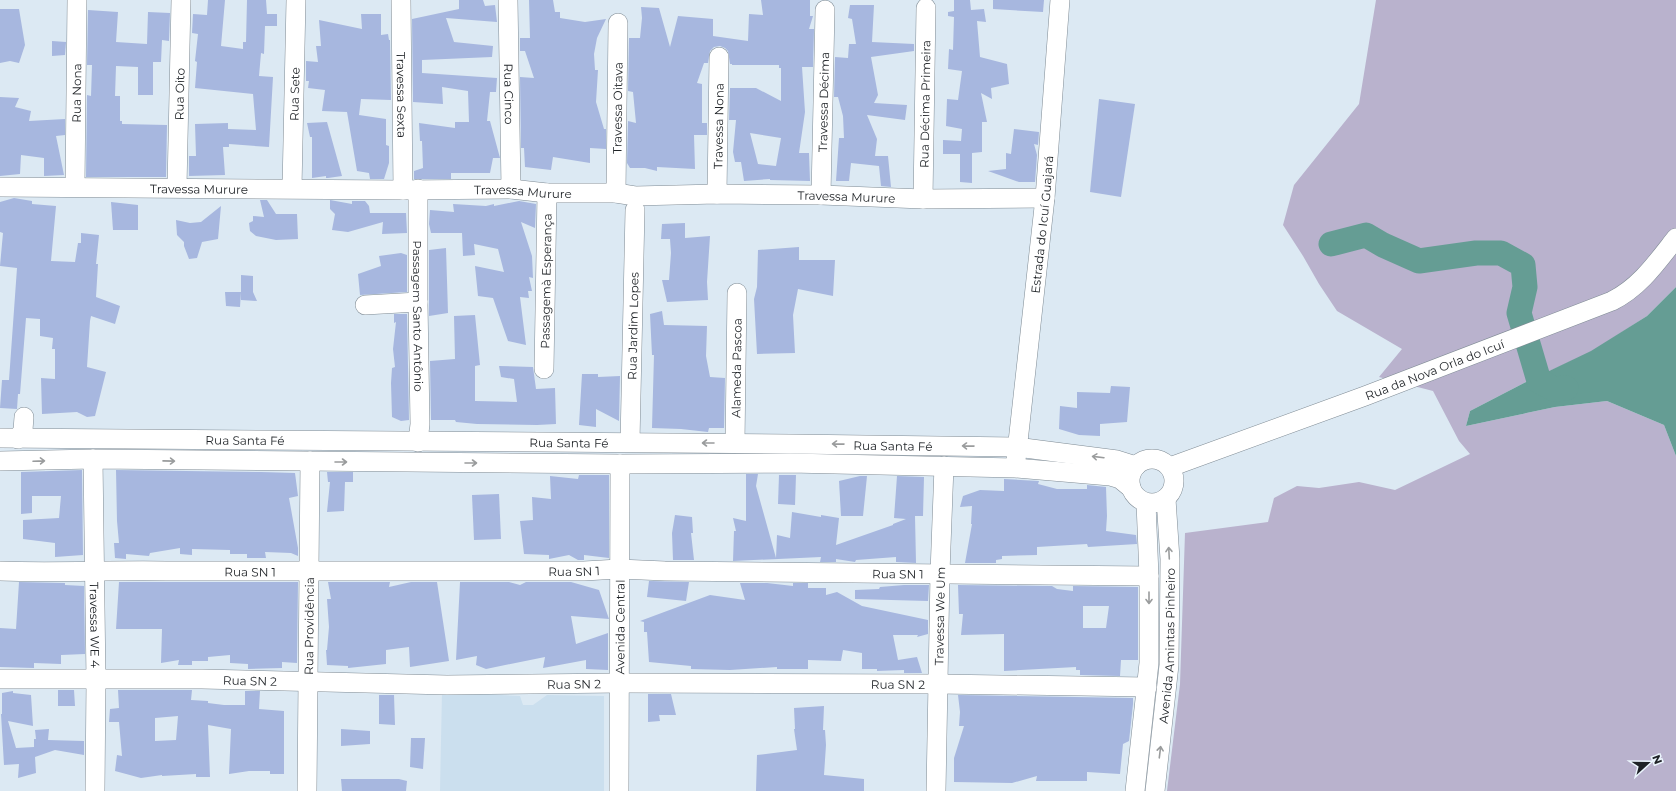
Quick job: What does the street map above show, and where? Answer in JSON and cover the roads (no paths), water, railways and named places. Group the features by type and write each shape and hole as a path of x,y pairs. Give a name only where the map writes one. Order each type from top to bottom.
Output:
{"street":[{"name":"Rua Nona","path":"75,186 77,0"},
{"name":"Rua Oito","path":"177,187 181,0"},
{"name":"Rua Sete","path":"292,188 296,0"},
{"name":"Travessa Sexta","path":"401,0 411,189"},
{"name":"Rua Cinco","path":"508,0 511,189"},
{"name":"Estrada do Icuí Guajará","path":"1015,468 1016,447 1044,198 1060,0"},
{"name":"Rua Décima Primeira","path":"923,200 926,8"},
{"name":"Travessa Décima","path":"821,194 825,10"},
{"name":"Travessa Oitava","path":"616,193 618,23"},
{"name":"Travessa Nona","path":"717,194 718,57"},
{"name":"Travessa Murure","path":"0,187 75,186 511,189 547,193 616,193 635,196 821,194 923,200 1044,198"},
{"name":"Passagem Santo Antônio","path":"411,189 418,302 420,424 418,442"},
{"name":"Passagemà Esperança","path":"544,369 547,193"},
{"name":"Rua Jardim Lopes","path":"630,442 635,210"},
{"name":"Rua da Nova Orla do Icuí","path":"1170,467 1365,396 1612,301 1626,294 1638,284 1676,238"},
{"name":"Alameda Pascoa","path":"735,443 737,293"},
{"path":"365,305 418,302"},
{"path":"9,439 23,430 24,417"},
{"name":"Rua Santa Fé","path":"9,439 630,442 1016,447 1117,460 1136,466"},
{"path":"790,463 791,444"},
{"name":"Rua Santa Fé","path":"0,461 93,459 620,464 790,463 944,466 1015,468 1110,476 1120,479 1131,488"},
{"name":"Travessa WE 4","path":"93,459 96,680 95,791"},
{"path":"1149,459 1164,462 1170,467 1174,473 1175,480 1171,494 1166,499 1153,504 1146,503 1134,495 1131,488 1131,473 1142,461 1149,459"},
{"name":"Rua Providência","path":"307,791 310,461"},
{"name":"Avenida Central","path":"619,791 620,464"},
{"name":"Travessa We Um","path":"936,791 940,574 944,466"},
{"name":"Avenida Amintas Pinheiro","path":"1155,791 1169,665 1170,559 1166,499"},
{"name":"Avenida Amintas Pinheiro","path":"1135,791 1148,688 1149,663 1149,576 1146,503"},
{"name":"Rua SN 1","path":"0,571 569,571 619,569 665,571 1149,576"},
{"name":"Rua SN 2","path":"0,679 202,679 447,686 620,683 938,684 1148,688"}],"waterway":[{"path":"1331,244 1366,235 1383,245 1419,261 1476,253 1501,253 1523,265 1525,287 1519,313 1539,381 1554,389 1566,388"}]}
